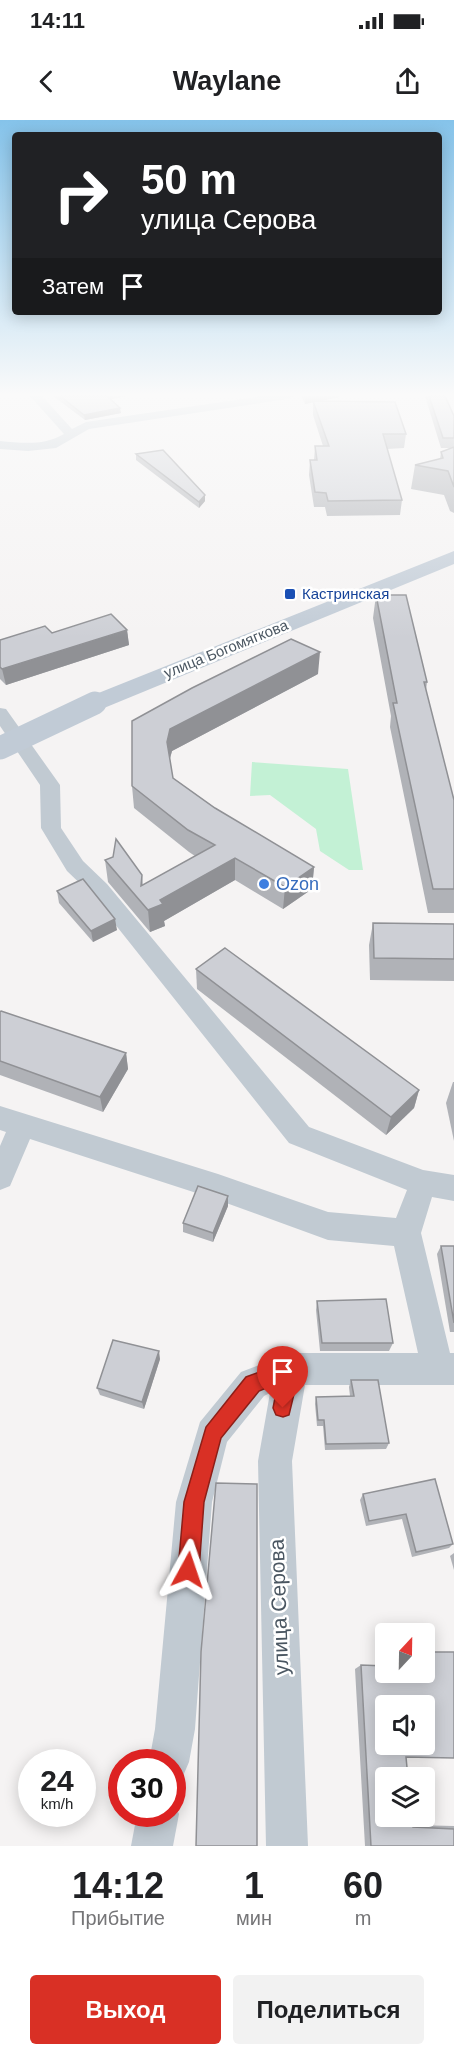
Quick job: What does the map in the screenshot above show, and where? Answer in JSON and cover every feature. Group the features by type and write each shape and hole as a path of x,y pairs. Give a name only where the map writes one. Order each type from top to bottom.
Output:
{"main road":[{"name":"улица Богомягкова","path":"0,748 95,703 447,562"}],"street":[{"path":"0,713 50,785 51,828 75,866 99,889 299,1135 423,1183 454,1188"},
{"path":"0,1177 11,1121 218,1186 328,1226 406,1233"},
{"path":"171,1749 194,1502 212,1434 253,1384 291,1369 446,1369 406,1233 423,1183"},
{"name":"улица Серова","path":"286,1846 275,1461 291,1369"},
{"path":"152,1846 156,1827"}],"green space":[{"path":"252,762 348,769 363,870 349,870 320,851 316,829 270,795 250,796"}],"building":[{"path":"166,477 188,477 205,495 199,502"},
{"path":"313,477 395,477 402,500 328,501 326,493 315,492"},
{"path":"376,595 406,595 427,682 424,682 454,800 454,889 433,889 393,703 397,703"},
{"path":"111,614 127,630 2,669 0,667 0,640 45,626 52,633"},
{"path":"291,639 320,652 170,729 167,742 173,778 215,808 314,867 285,887 235,858 160,900 163,904 148,910 105,860 113,857 116,839 142,875 141,886 215,845 188,830 132,786 132,721 192,688"},
{"path":"83,879 115,919 91,931 57,891"},
{"path":"373,923 454,924 454,959 374,958"},
{"path":"225,948 419,1090 391,1117 196,969"},
{"path":"1,1011 126,1053 100,1097 0,1061"},
{"path":"198,1186 228,1196 213,1233 183,1223"},
{"path":"441,1246 454,1246 454,1323"},
{"path":"386,1299 393,1343 322,1343 317,1301"},
{"path":"113,1340 159,1351 142,1402 97,1388"},
{"path":"351,1380 378,1380 389,1443 326,1444 324,1420 318,1420 316,1397 354,1396"},
{"path":"435,1479 453,1544 416,1552 406,1514 369,1521 363,1494"},
{"path":"216,1483 257,1484 257,1846 196,1846 201,1652"},
{"path":"435,1652 454,1652 454,1758 406,1757 407,1767 375,1767 375,1827 454,1829 454,1846 371,1846 361,1665 375,1666 375,1683 435,1683"}],"place":[{"name":"Кастринская","path":"290,594"},
{"name":"Ozon","path":"264,884"}],"route":[{"path":"188,1570 194,1502 212,1434 253,1384 291,1369 283,1408"}]}
